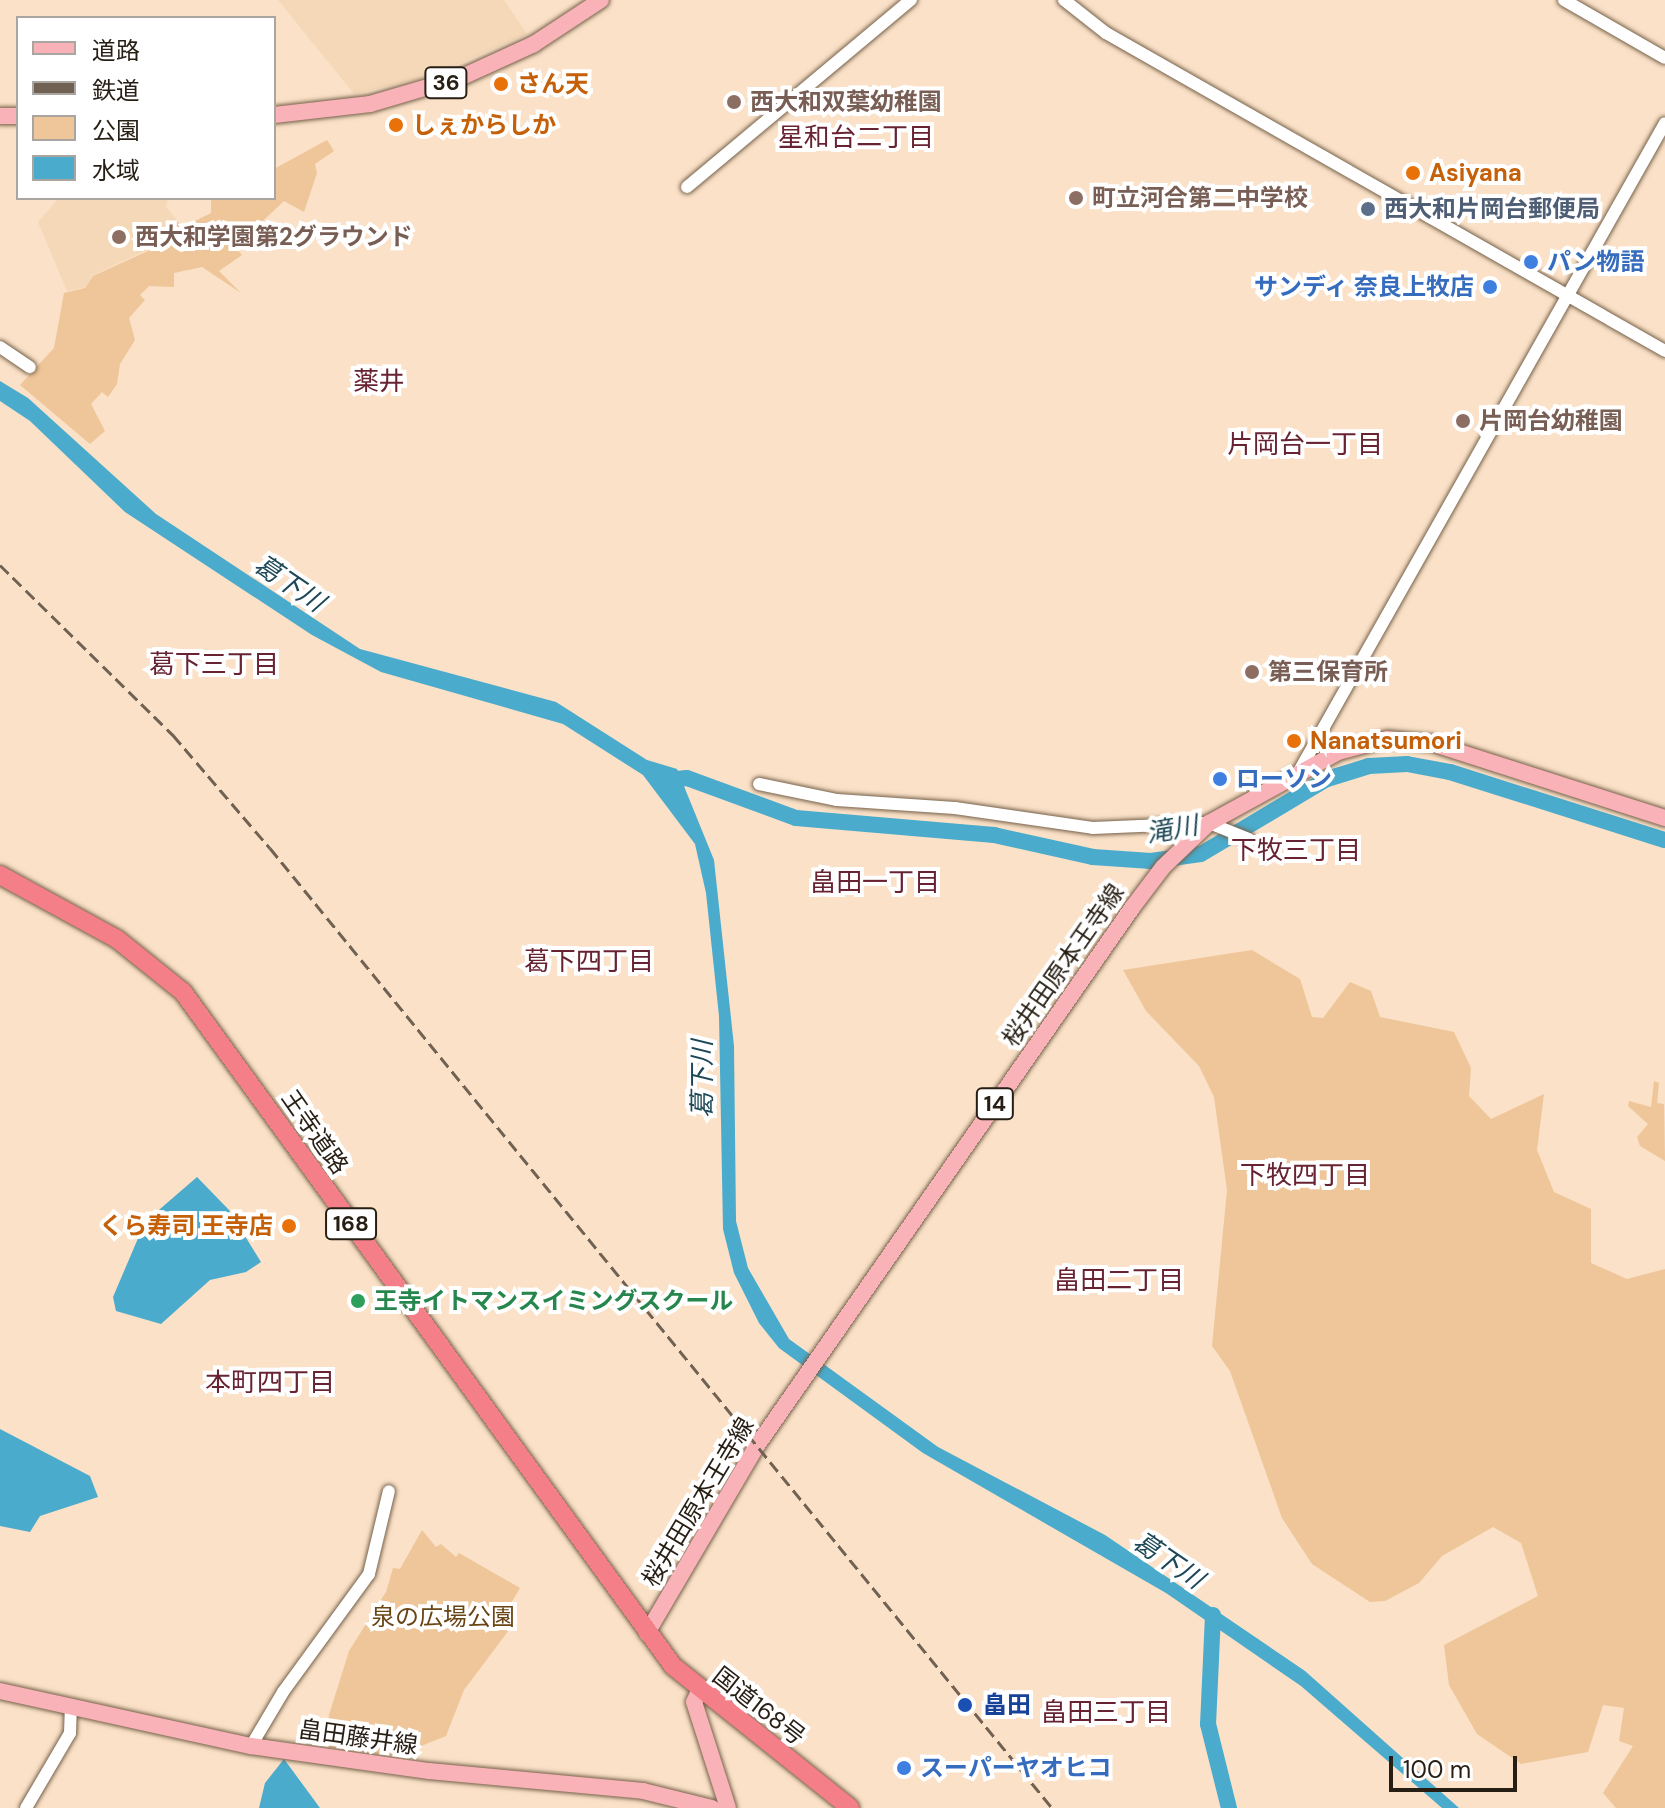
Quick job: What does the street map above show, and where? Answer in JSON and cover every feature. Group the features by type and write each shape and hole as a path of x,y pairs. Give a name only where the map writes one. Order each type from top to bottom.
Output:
{"highway":[{"name":"王寺道路","path":"0,875 147,958 199,1009 647,1633"},
{"name":"国道168号","path":"647,1633 699,1691 850,1808"}],"main road":[{"name":"36","path":"276,115 370,104 462,77 534,44 601,0"},
{"name":"桜井田原本王寺線","path":"647,1633 756,1447 1163,867 1191,839 1298,773 1356,745 1406,740 1431,743 1665,818"},
{"name":"畠田藤井線","path":"0,1691 251,1746 429,1771 643,1791 712,1808"},
{"path":"699,1691 694,1702 728,1808"}],"street":[{"path":"687,187 911,0"},
{"path":"1064,0 1106,33 1665,351"},
{"path":"1564,0 1665,58"},
{"path":"1298,773 1665,123"},
{"path":"0,347 30,367"},
{"path":"759,784 837,800 938,806 1093,828 1216,825 1249,839"},
{"path":"251,1746 283,1692 369,1574 389,1491"},
{"path":"26,1808 70,1733 71,1707"}],"shaded area":[{"path":"278,0 504,0 527,34 430,76 354,94"},
{"name":"西大和学園第2グラウンド","path":"57,200 168,200 166,207 176,219 162,243 93,275 85,287 67,291 38,222"}],"green space":[{"path":"327,140 334,151 315,164 317,173 304,212 284,201 235,247 242,255 219,271 241,293 202,267 174,273 174,287 149,286 140,295 145,300 129,318 135,340 120,364 117,384 108,397 102,392 91,404 105,431 90,444 20,385 54,348 64,293 85,288 93,276 161,245 176,221 185,226 211,213 211,200 276,200 276,168"},
{"path":"1252,950 1300,979 1312,1017 1323,1018 1350,982 1371,991 1380,1017 1454,1032 1471,1068 1469,1096 1491,1119 1544,1094 1537,1150 1554,1192 1591,1209 1591,1263 1627,1279 1665,1269 1665,1808 1616,1808 1603,1793 1633,1746 1619,1741 1624,1708 1603,1705 1588,1752 1521,1764 1477,1734 1449,1685 1444,1645 1538,1596 1521,1543 1493,1527 1442,1556 1419,1583 1385,1601 1370,1602 1312,1564 1282,1518 1230,1371 1212,1346 1227,1190 1214,1097 1199,1066 1146,1011 1123,970"},
{"path":"1654,1081 1659,1083 1657,1103 1664,1104 1665,1161 1640,1146 1637,1137 1648,1124 1628,1106 1629,1101 1651,1107"},
{"name":"泉の広場公園","path":"422,1530 436,1547 441,1544 456,1557 459,1553 520,1588 510,1605 509,1630 464,1690 446,1736 396,1756 326,1747 329,1715 349,1651 386,1592 393,1568 400,1569"}],"water":[{"path":"0,381 28,398 156,514 360,649 556,702 647,760 677,769 714,860 734,1046 736,1221 748,1268 789,1339 938,1447 1105,1535 1305,1671 1459,1808 1442,1808 1301,1686 1166,1593 923,1453 779,1348 759,1323 734,1273 723,1229 719,1016 706,893 695,844 643,775 563,724 381,672 312,635 125,512 30,421 0,401"},
{"path":"197,1177 229,1210 261,1262 246,1272 210,1280 161,1324 116,1311 113,1297 145,1222"},
{"path":"0,1429 90,1476 98,1497 40,1516 30,1532 0,1526"},
{"path":"284,1759 320,1808 259,1808 265,1783"}],"waterway":[{"name":"滝川","path":"665,780 687,778 796,818 994,835 1093,857 1151,861 1201,854 1327,779 1369,766 1407,764 1450,772 1665,840"},
{"path":"1213,1615 1208,1724 1229,1808"}],"railway":[{"path":"0,565 173,735 270,848 1052,1808"}],"place":[{"name":"さん天","path":"501,84"},
{"name":"西大和双葉幼稚園","path":"734,102"},
{"name":"しぇからしか","path":"396,125"},
{"name":"Asiyana","path":"1413,173"},
{"name":"町立河合第二中学校","path":"1076,198"},
{"name":"西大和片岡台郵便局","path":"1368,209"},
{"name":"西大和学園第2グラウンド","path":"119,237"},
{"name":"パン物語","path":"1531,262"},
{"name":"サンディ 奈良上牧店","path":"1490,287"},
{"name":"片岡台幼稚園","path":"1463,421"},
{"name":"第三保育所","path":"1252,672"},
{"name":"Nanatsumori","path":"1294,741"},
{"name":"ローソン","path":"1220,779"},
{"name":"くら寿司 王寺店","path":"289,1226"},
{"name":"王寺イトマンスイミングスクール","path":"358,1301"},
{"name":"畠田","path":"965,1705"},
{"name":"スーパーヤオヒコ","path":"904,1768"}],"district":[{"name":"星和台二丁目","path":"856,138"},
{"name":"薬井","path":"379,382"},
{"name":"片岡台一丁目","path":"1305,445"},
{"name":"葛下三丁目","path":"214,665"},
{"name":"下牧三丁目","path":"1296,851"},
{"name":"畠田一丁目","path":"875,883"},
{"name":"葛下四丁目","path":"589,962"},
{"name":"下牧四丁目","path":"1305,1176"},
{"name":"畠田二丁目","path":"1119,1281"},
{"name":"本町四丁目","path":"270,1383"},
{"name":"畠田三丁目","path":"1106,1713"}],"water label":[{"name":"葛下川","path":"289,584"},
{"name":"葛下川","path":"703,1079"},
{"name":"葛下川","path":"1168,1561"}]}
